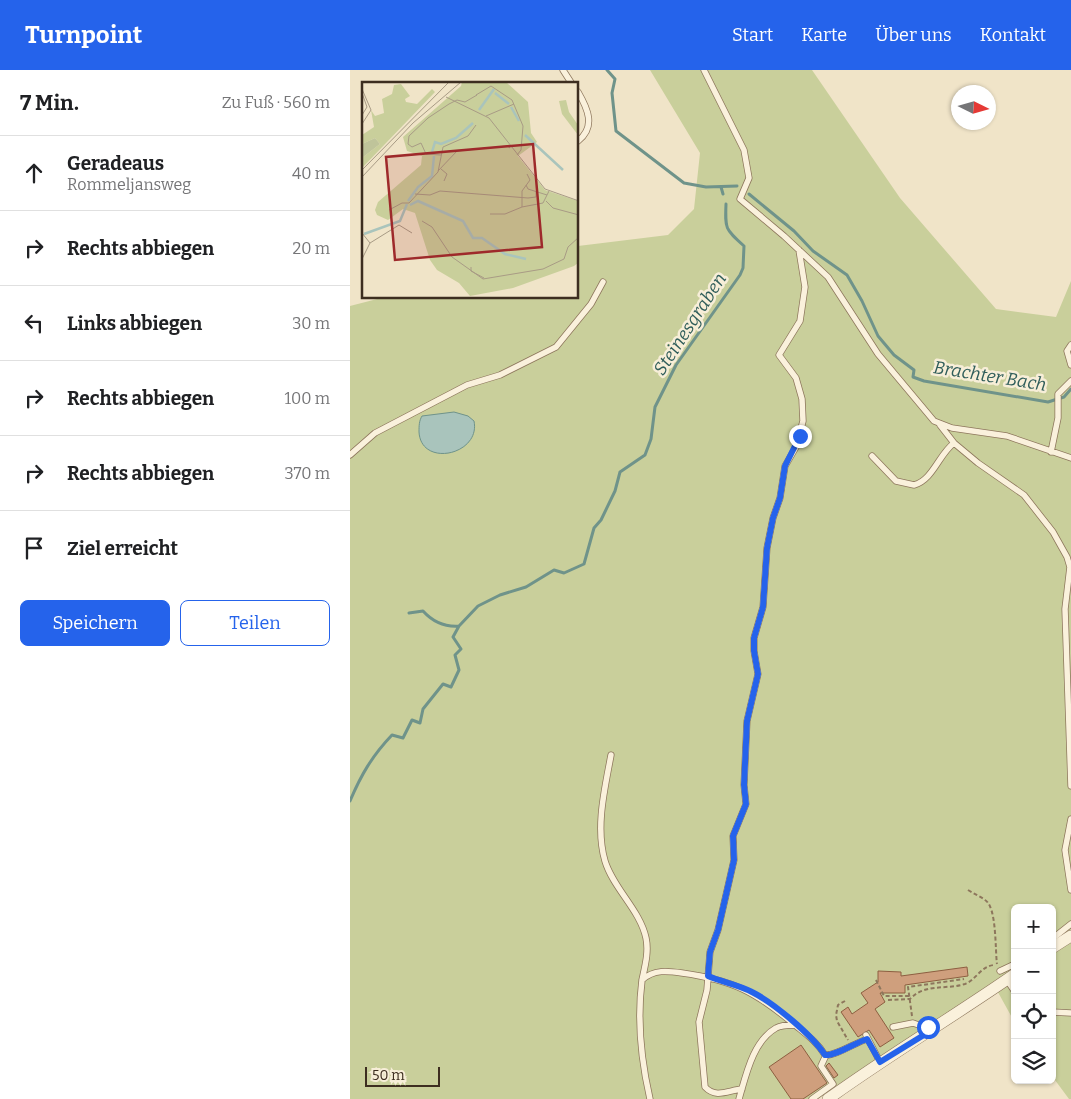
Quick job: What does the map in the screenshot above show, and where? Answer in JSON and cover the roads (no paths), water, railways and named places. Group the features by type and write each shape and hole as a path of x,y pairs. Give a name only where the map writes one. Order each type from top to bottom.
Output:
{"street":[{"path":"1056,945 1071,936"},
{"path":"828,1099 880,1062 932,1030 1007,975"}],"lane":[{"path":"563,70 571,82"},
{"path":"704,70 744,150 749,178 740,200 828,277 878,354 914,399 940,425 954,443 978,463 1024,495 1053,532 1069,563 1065,609 1071,786"},
{"path":"579,94 589,116 586,134 579,140"},
{"path":"742,1089 721,1095 709,1092 705,1087 699,1030 710,952 718,930 734,860 733,836 746,804 744,785 747,721 758,674 754,638 763,607 767,548 773,518 780,498 785,466 796,447 803,421 802,399 796,378 779,355 800,321 805,287 799,250"},
{"path":"350,455 375,433 392,424 467,385 500,375 556,347 591,304 603,282"},
{"path":"1071,345 1067,352 1071,365"},
{"path":"1051,452 1059,409 1058,395 1071,381"},
{"path":"940,425 1008,436 1071,458"},
{"path":"872,456 896,481 914,485 926,478 954,443"},
{"path":"611,755 603,796 604,852 610,872 644,930 647,949 640,1000 641,1046 650,1099"},
{"path":"1071,819 1065,850 1066,870 1071,890"},
{"path":"1056,936 1071,924"},
{"path":"642,980 648,975 660,971 708,976 750,991 770,1003 817,1043 826,1055"},
{"path":"1056,1012 1071,1013"},
{"path":"893,1027 913,1024 932,1030"},
{"path":"739,1099 750,1063 764,1038 777,1026 795,1025"},
{"path":"826,1055 831,1055 866,1037 880,1062"},
{"path":"812,1099 833,1084 822,1066 826,1055"}],"water":[{"path":"454,412 468,416 474,421 474,433 469,442 460,449 450,453 439,453 429,450 422,443 419,432 422,416"}],"waterway":[{"name":"Brachter Bach","path":"607,70 615,79 612,93 616,131 684,183 706,187 737,186"},
{"name":"Steinesgraben","path":"721,187 723,194"},
{"name":"Brachter Bach","path":"749,194 794,231 813,251 847,275 862,301 878,336 894,355 914,370 913,377 924,381 1048,402 1064,397 1071,389"},
{"name":"Steinesgraben","path":"350,801 368,766 392,735 403,738 412,720 420,723 423,709 443,684 451,687 459,670 455,655 461,649 453,637 459,626 478,606 500,595 526,587 554,570 564,573 584,564 594,528 601,520 615,491 620,472 645,455 651,439 655,407 676,365 740,275 743,268 744,246 733,236 726,224 726,204"},
{"path":"409,613 423,611 439,623 459,626"}]}
